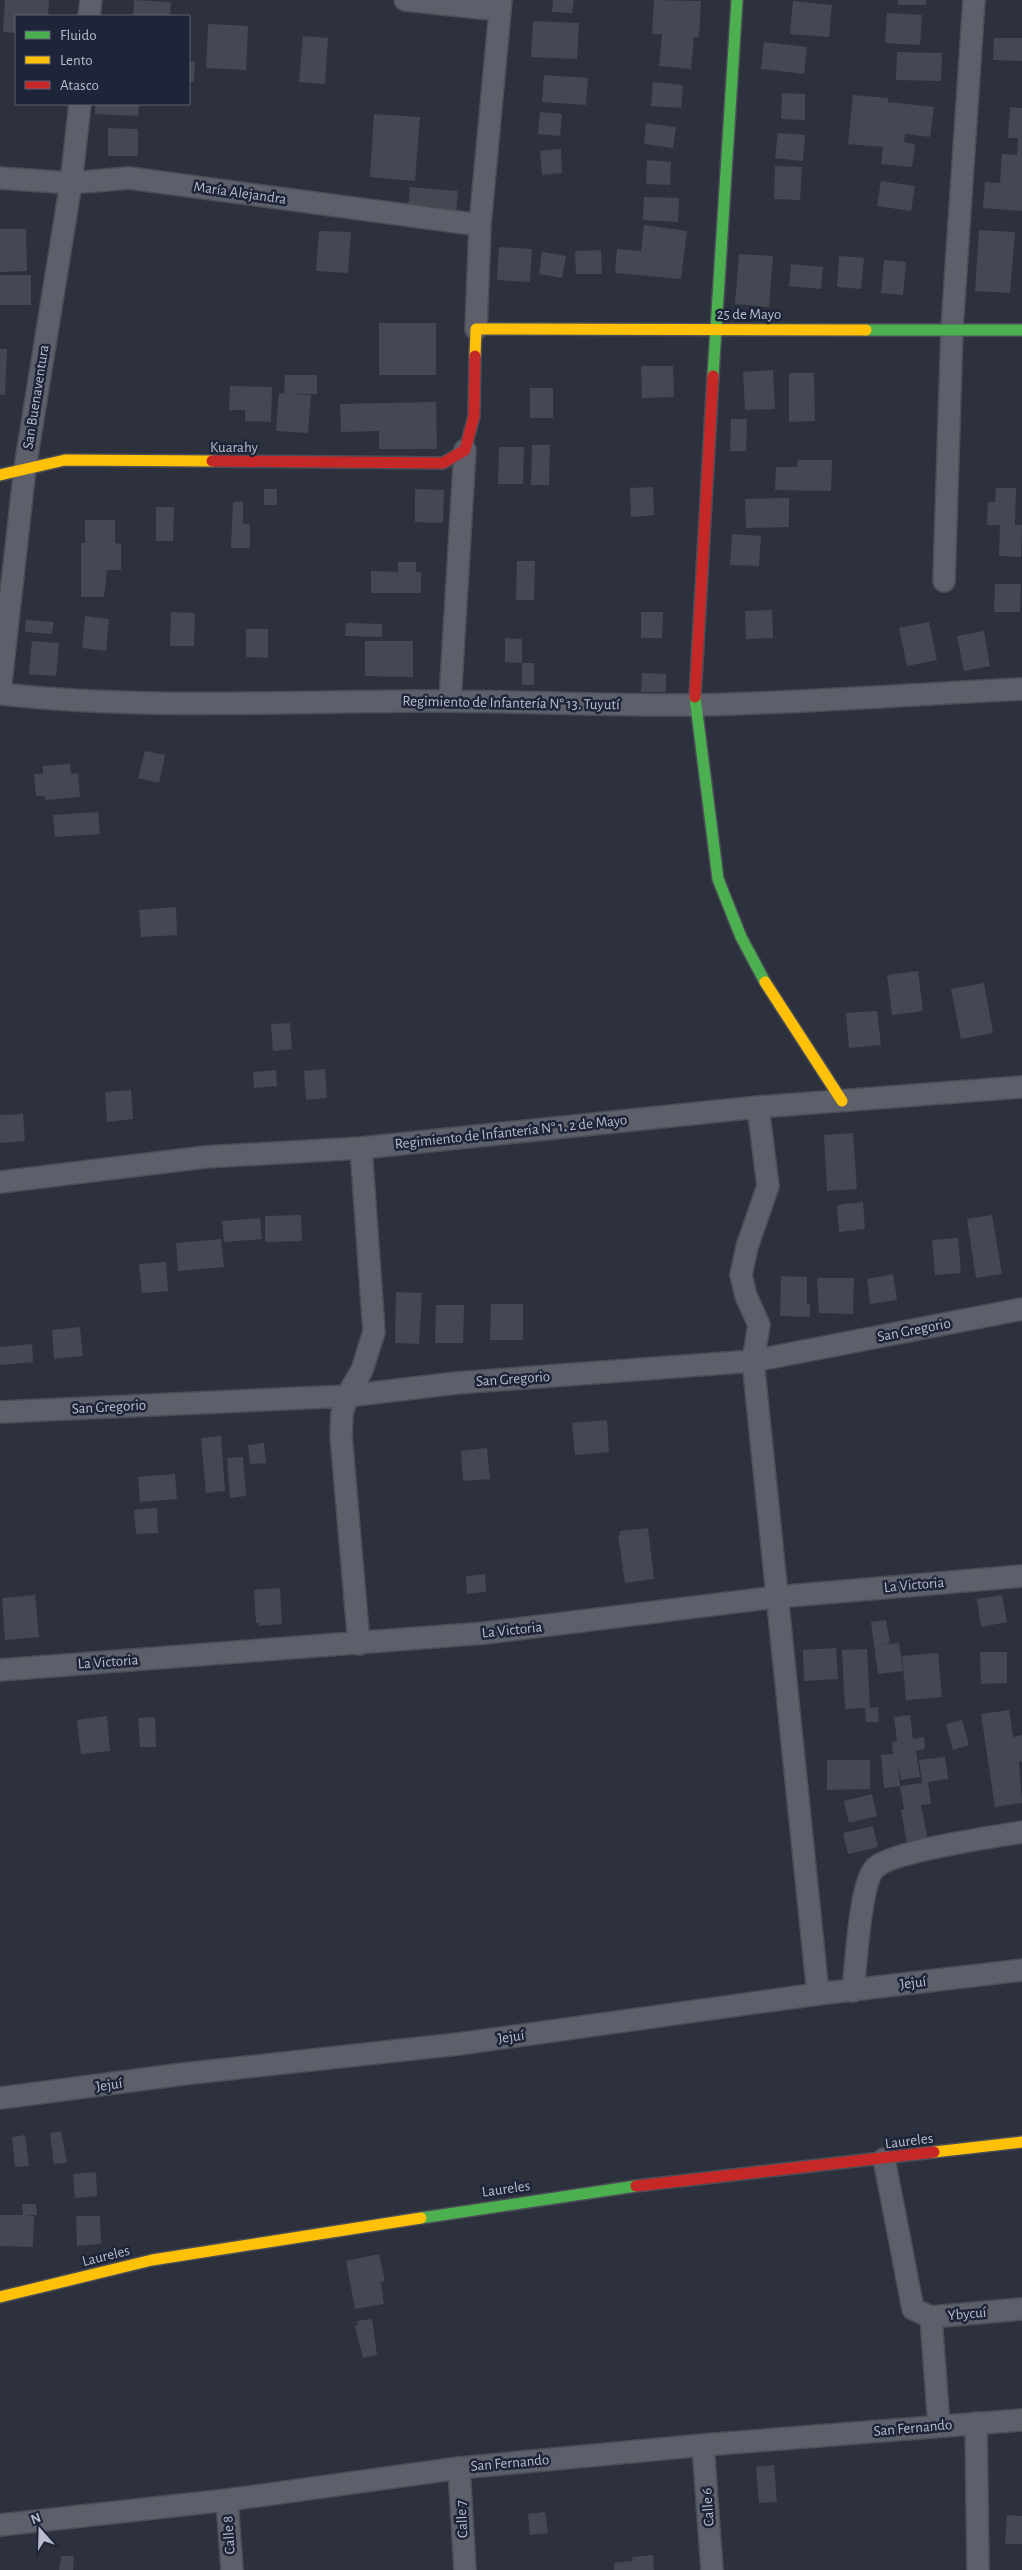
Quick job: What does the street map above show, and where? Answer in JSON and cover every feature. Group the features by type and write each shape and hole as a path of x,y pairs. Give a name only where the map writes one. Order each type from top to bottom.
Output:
{"street":[{"path":"89,15 90,0"},
{"path":"405,0 500,5 480,225 474,416 465,450 450,701"},
{"path":"737,0 715,329 695,705 718,879 727,905 789,1021 842,1100"},
{"path":"944,581 952,329 974,0"},
{"name":"San Buenaventura","path":"0,693 25,468 71,183 80,105"},
{"name":"María Alejandra","path":"0,178 71,183 130,178 480,225"},
{"name":"25 de Mayo","path":"476,329 1022,330"},
{"name":"Kuarahy","path":"0,474 65,460 442,463 465,450"},
{"name":"Regimiento de Infantería N° 13. Tuyutí","path":"0,693 42,698 215,702 450,701 695,705 1022,689"},
{"name":"Regimiento de Infantería N° 1. 2 de Mayo","path":"0,1182 205,1157 361,1148 758,1107 1022,1087"},
{"path":"758,1107 768,1186 747,1247 741,1275 746,1296 759,1326 753,1362 818,1994"},
{"path":"360,1644 341,1435 347,1396 362,1370 374,1332 361,1148"},
{"name":"San Gregorio","path":"0,1412 347,1396 456,1384 753,1362 1022,1309"},
{"name":"La Victoria","path":"0,1670 485,1633 776,1597 1022,1576"},
{"path":"853,1990 865,1891 874,1868 895,1856 1022,1832"},
{"name":"Jejuí","path":"0,2098 182,2074 458,2044 818,1994 1022,1970"},
{"name":"Laureles","path":"0,2298 152,2260 299,2236 668,2181 884,2159 1022,2142"},
{"path":"884,2159 922,2313 939,2426"},
{"name":"Ybycuí","path":"922,2313 1022,2309"},
{"name":"San Fernando","path":"0,2525 227,2500 459,2468 703,2444 1022,2420"},
{"path":"976,2423 978,2570"},
{"name":"Calle 6","path":"703,2444 712,2570"},
{"name":"Calle 7","path":"459,2468 465,2570"},
{"name":"Calle 8","path":"227,2500 232,2570"}],"building":[{"path":"5,0 49,0 48,15 15,15 15,33 3,32"},
{"path":"134,0 171,2 170,15 133,15"},
{"path":"553,0 574,0 572,13 552,12"},
{"path":"654,0 701,1 699,37 694,37 691,69 659,66 662,34 652,34"},
{"path":"898,0 926,0 926,5 898,5"},
{"path":"793,1 832,5 829,37 790,34"},
{"path":"887,13 922,15 920,45 885,43"},
{"path":"533,21 579,23 577,59 531,57"},
{"path":"208,24 248,26 246,70 206,68"},
{"path":"303,36 328,38 325,84 299,82"},
{"path":"994,38 1022,38 1022,61 993,60"},
{"path":"764,42 807,47 804,74 761,69"},
{"path":"897,52 942,53 941,81 896,80"},
{"path":"190,62 195,62 194,82 190,82"},
{"path":"544,75 588,78 586,105 542,102"},
{"path":"653,82 683,85 681,108 651,106"},
{"path":"782,93 805,94 805,120 781,119"},
{"path":"853,95 888,98 888,102 934,107 930,137 905,134 904,142 915,144 912,167 881,164 883,147 848,144"},
{"path":"95,105 139,105 138,116 95,114"},
{"path":"1010,107 1022,108 1022,211 983,208 985,182 1000,183 1002,154 1017,155 1018,138 1008,138"},
{"path":"540,112 562,114 560,136 538,134"},
{"path":"374,114 420,117 415,181 370,177"},
{"path":"646,123 676,127 673,148 644,144"},
{"path":"108,128 138,129 138,156 108,156"},
{"path":"778,133 805,135 803,161 775,158"},
{"path":"561,149 562,173 542,175 540,151"},
{"path":"647,160 671,162 670,185 646,184"},
{"path":"775,166 802,167 800,200 774,199"},
{"path":"881,181 915,186 911,211 877,206"},
{"path":"410,187 458,191 456,214 408,210"},
{"path":"644,197 679,198 678,222 643,220"},
{"path":"644,225 687,231 681,279 615,273 617,249 641,251"},
{"path":"0,229 26,229 27,271 0,272"},
{"path":"979,230 1015,232 1010,293 975,291"},
{"path":"319,231 351,232 348,273 316,271"},
{"path":"499,247 532,249 530,282 497,280"},
{"path":"601,250 602,274 576,274 575,251"},
{"path":"542,252 566,256 562,278 539,274"},
{"path":"739,254 773,256 769,307 735,304"},
{"path":"839,256 864,258 861,289 837,287"},
{"path":"884,260 906,262 903,295 881,293"},
{"path":"791,264 823,267 821,289 789,286"},
{"path":"0,275 31,275 31,305 0,305"},
{"path":"379,323 436,323 436,375 379,375"},
{"path":"0,349 7,349 5,395 0,395"},
{"path":"641,366 673,366 674,397 642,398"},
{"path":"773,370 775,409 745,410 743,372"},
{"path":"789,373 814,373 815,421 789,422"},
{"path":"285,375 317,375 317,394 292,394 311,395 308,433 276,431 279,393 284,394"},
{"path":"230,386 272,387 271,422 245,421 245,410 229,410"},
{"path":"530,388 553,388 553,418 530,418"},
{"path":"436,402 437,449 379,449 379,431 341,432 340,404"},
{"path":"731,419 747,419 746,451 730,451"},
{"path":"532,445 550,445 549,485 531,485"},
{"path":"499,447 524,447 523,484 498,484"},
{"path":"798,460 832,460 831,491 775,490 776,467 797,467"},
{"path":"653,487 654,515 631,517 630,488"},
{"path":"996,488 1016,488 1015,525 1022,525 1021,557 999,556 1000,525 987,525 988,502 995,502"},
{"path":"264,489 277,489 277,505 264,505"},
{"path":"415,489 444,490 443,523 415,522"},
{"path":"789,498 789,527 746,528 745,499"},
{"path":"233,502 243,502 243,524 250,524 250,548 231,548"},
{"path":"156,507 174,507 173,541 156,541"},
{"path":"85,520 115,520 115,543 121,544 121,570 107,570 104,597 81,597 81,543 85,543"},
{"path":"732,534 761,536 759,566 730,565"},
{"path":"517,561 535,561 534,600 516,600"},
{"path":"398,562 416,562 416,572 421,572 421,593 371,593 371,571 398,572"},
{"path":"995,584 1021,584 1020,612 994,612"},
{"path":"772,610 773,638 746,639 745,611"},
{"path":"171,612 195,613 194,646 170,646"},
{"path":"641,612 663,612 662,638 641,638"},
{"path":"85,616 109,619 106,651 82,648"},
{"path":"26,620 54,622 52,634 25,632"},
{"path":"929,622 937,660 907,666 899,628"},
{"path":"346,623 382,624 382,637 345,636"},
{"path":"246,629 268,629 268,658 246,657"},
{"path":"984,631 990,666 964,671 957,636"},
{"path":"505,638 522,639 522,663 505,662"},
{"path":"32,641 59,643 56,676 29,674"},
{"path":"365,641 413,641 413,677 365,676"},
{"path":"522,663 534,663 534,685 522,685"},
{"path":"642,673 666,674 666,692 641,692"},
{"path":"145,751 165,755 159,783 138,778"},
{"path":"70,764 71,774 78,773 80,797 45,800 45,796 36,796 34,774 43,774 43,766"},
{"path":"98,812 100,834 55,837 53,815"},
{"path":"176,907 177,935 141,937 139,910"},
{"path":"918,971 923,1011 892,1015 887,975"},
{"path":"984,983 993,1033 961,1039 951,989"},
{"path":"877,1011 881,1045 849,1048 846,1013"},
{"path":"290,1023 292,1049 273,1051 271,1024"},
{"path":"325,1069 327,1098 306,1100 304,1071"},
{"path":"276,1070 277,1086 254,1088 253,1072"},
{"path":"131,1090 133,1119 107,1122 105,1092"},
{"path":"23,1114 25,1141 0,1143 0,1115"},
{"path":"853,1133 857,1189 827,1191 824,1135"},
{"path":"863,1202 865,1229 839,1232 837,1205"},
{"path":"301,1215 302,1241 265,1242 265,1216"},
{"path":"992,1215 1002,1274 976,1278 967,1219"},
{"path":"260,1218 262,1239 224,1242 222,1221"},
{"path":"958,1238 961,1273 935,1275 932,1240"},
{"path":"221,1239 224,1267 178,1271 176,1243"},
{"path":"166,1262 168,1291 142,1293 139,1264"},
{"path":"893,1274 897,1300 870,1304 867,1279"},
{"path":"781,1276 807,1277 807,1304 810,1304 810,1317 780,1316"},
{"path":"817,1278 854,1278 853,1314 819,1313"},
{"path":"396,1292 422,1293 419,1344 395,1343"},
{"path":"491,1304 523,1304 523,1340 490,1340"},
{"path":"436,1305 464,1305 463,1343 435,1343"},
{"path":"80,1327 83,1356 54,1359 52,1330"},
{"path":"32,1344 33,1362 0,1365 0,1347"},
{"path":"607,1420 609,1452 575,1455 572,1423"},
{"path":"221,1436 225,1491 206,1493 201,1438"},
{"path":"264,1443 266,1463 250,1464 248,1445"},
{"path":"487,1448 490,1479 463,1481 461,1451"},
{"path":"243,1457 246,1496 230,1498 227,1458"},
{"path":"175,1474 177,1499 140,1502 138,1477"},
{"path":"157,1508 158,1533 136,1534 134,1510"},
{"path":"648,1528 654,1579 625,1583 618,1535 620,1535 620,1531"},
{"path":"485,1574 486,1592 467,1594 466,1576"},
{"path":"280,1588 282,1624 259,1626 259,1623 256,1623 254,1590"},
{"path":"35,1595 39,1637 5,1640 2,1598"},
{"path":"1002,1595 1007,1622 981,1627 977,1599"},
{"path":"886,1620 890,1643 880,1645 899,1643 903,1671 878,1674 871,1622"},
{"path":"836,1648 838,1679 804,1681 803,1650"},
{"path":"867,1649 870,1708 878,1707 879,1722 866,1722 865,1708 845,1709 842,1650"},
{"path":"980,1652 1007,1652 1007,1683 981,1684"},
{"path":"938,1653 942,1697 906,1700 902,1656"},
{"path":"1009,1710 1013,1737 1022,1735 1022,1762 1019,1762 1022,1803 995,1807 981,1714"},
{"path":"910,1715 913,1739 924,1737 925,1749 916,1751 920,1777 901,1780 898,1763 900,1786 884,1788 881,1755 893,1754 892,1742 897,1741 894,1717"},
{"path":"107,1716 110,1751 81,1754 77,1720"},
{"path":"155,1717 156,1747 140,1747 138,1718"},
{"path":"962,1720 969,1745 953,1750 946,1724"},
{"path":"945,1757 948,1779 928,1782 931,1804 921,1805 928,1841 907,1845 901,1810 904,1809 900,1786 922,1783 919,1760"},
{"path":"827,1760 870,1760 870,1789 827,1790"},
{"path":"872,1794 877,1816 849,1823 844,1801"},
{"path":"873,1826 878,1847 848,1854 843,1833"},
{"path":"61,2131 67,2163 54,2164 50,2133"},
{"path":"25,2135 29,2166 15,2167 12,2137"},
{"path":"96,2172 97,2196 75,2198 73,2174"},
{"path":"22,2204 36,2204 37,2215 25,2215 34,2216 33,2247 0,2246 0,2215 23,2215"},
{"path":"100,2216 101,2244 77,2246 76,2217"},
{"path":"379,2254 385,2281 379,2283 381,2284 384,2304 355,2309 346,2261"},
{"path":"372,2319 377,2355 363,2358 355,2326 358,2325 357,2321"},
{"path":"774,2465 777,2502 759,2503 756,2467"},
{"path":"545,2512 548,2533 530,2535 528,2514"},
{"path":"1007,2515 1022,2516 1022,2544 1005,2544"},
{"path":"653,2555 654,2570 614,2570 614,2563 633,2561 632,2557"},
{"path":"61,2556 74,2556 73,2570 59,2570"}],"traffic: fast":[{"path":"713,376 737,0"},
{"path":"866,330 1022,330"},
{"path":"695,697 718,879 741,937 765,982"},
{"path":"421,2218 636,2186"}],"traffic: slow":[{"path":"475,356 476,329 866,330"},
{"path":"0,475 65,460 212,461"},
{"path":"765,982 842,1101"},
{"path":"934,2152 1022,2142"},
{"path":"0,2297 152,2260 421,2218"}],"traffic: jam":[{"path":"212,461 443,463 465,450 474,416 475,356"},
{"path":"695,697 713,376"},
{"path":"636,2186 934,2152"}]}
